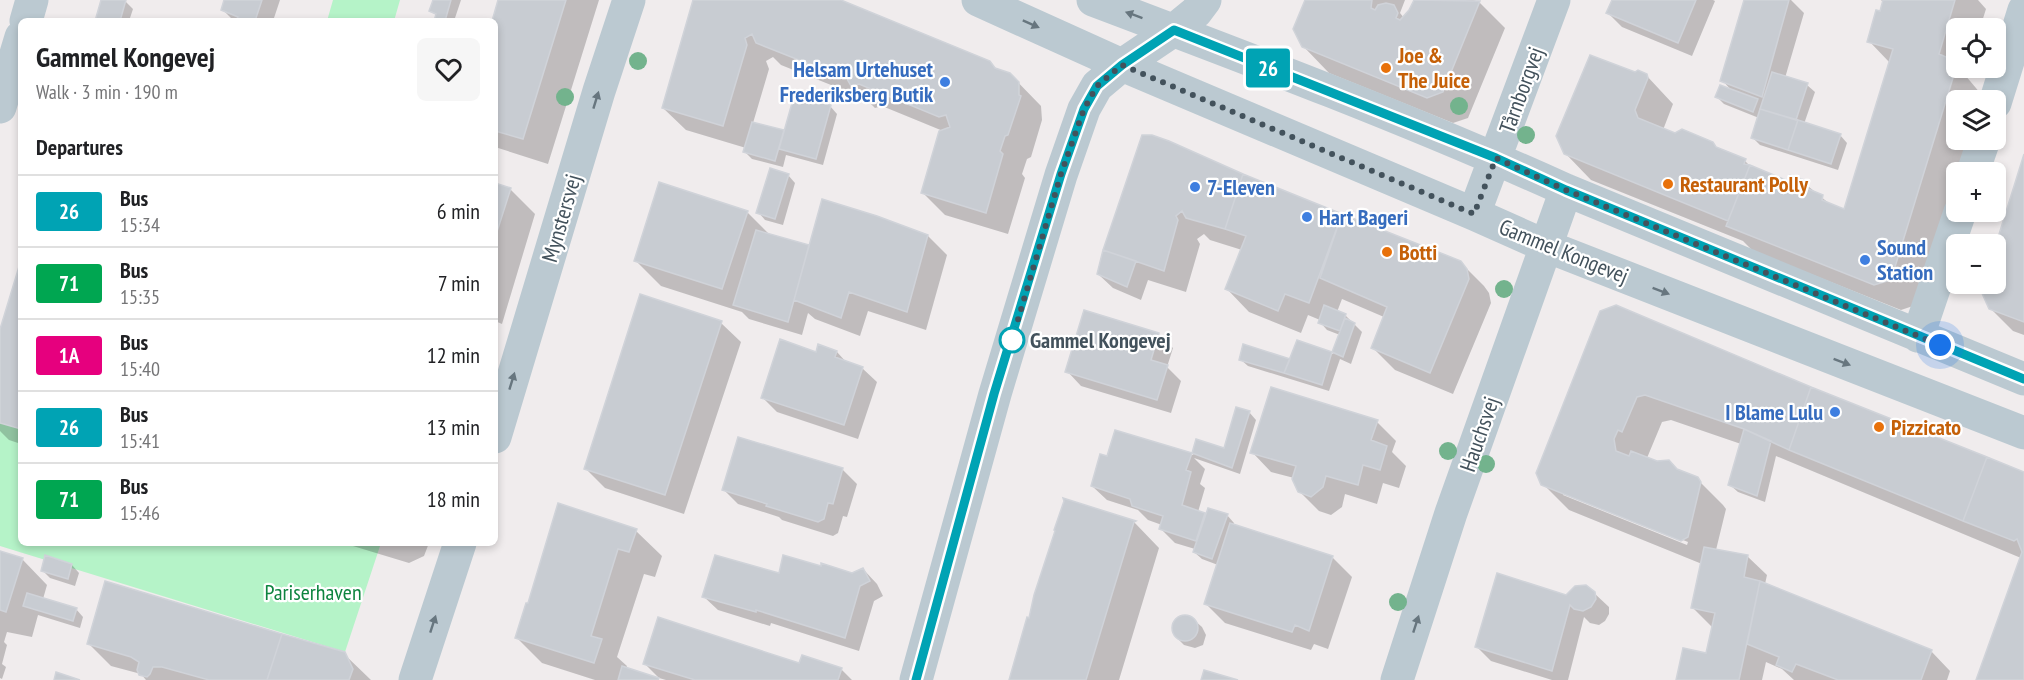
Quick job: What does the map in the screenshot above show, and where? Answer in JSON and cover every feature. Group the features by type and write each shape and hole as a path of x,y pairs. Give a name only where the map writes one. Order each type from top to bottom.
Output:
{"street":[{"path":"27,18 32,0"},
{"name":"Mynstersvej","path":"498,427 599,91 629,0"},
{"name":"Gammel Kongevej","path":"978,0 1122,65 1546,246 2024,433"},
{"path":"1093,0 1496,158 1566,190 2024,379"},
{"path":"916,680 994,394 1061,174 1084,109 1097,86 1122,65 1174,30 1196,12 1205,0"},
{"name":"Tårnborgvej","path":"1474,214 1554,0"},
{"path":"1999,90 2024,10"},
{"path":"0,107 18,47"},
{"name":"Hauchsvej","path":"1397,680 1476,441 1566,190"},
{"path":"1918,336 1957,222"},
{"path":"415,680 459,546"}],"green space":[{"path":"333,0 400,0 395,18 328,18"},
{"name":"Pariserhaven","path":"0,423 18,428 18,546 380,546 345,652 0,546"}],"building":[{"path":"101,0 126,0 121,18 96,18"},
{"path":"224,0 262,0 256,18 238,18 221,10"},
{"path":"433,0 451,0 446,18 435,18 436,14 429,11"},
{"path":"498,0 566,0 523,139 498,132 498,18 493,18"},
{"path":"693,0 841,0 990,61 995,68 1010,73 1019,82 1019,95 1021,96 1000,151 1003,154 986,213 921,193 939,131 950,127 946,115 939,117 859,84 851,86 847,79 756,43 752,34 745,38 747,45 723,126 662,108"},
{"path":"1305,0 1372,0 1371,8 1375,10 1378,5 1386,3 1394,5 1398,13 1396,18 1400,20 1414,0 1480,1 1443,92 1427,98 1302,47 1293,29"},
{"path":"1612,0 1696,0 1678,43 1606,13"},
{"path":"1744,0 1789,0 1762,97 1720,81"},
{"path":"1883,0 1955,0 1950,18 1946,18 1946,30 1939,54 1946,57 1946,78 1953,78 1949,90 1946,90 1946,101 1891,280 1874,285 1726,226 1750,165 1788,181 1790,175 1804,180 1801,186 1823,195 1822,200 1844,209 1893,49 1867,42 1876,10 1880,11"},
{"path":"1590,55 1635,72 1638,70 1647,74 1648,78 1635,110 1638,118 1675,133 1682,129 1713,142 1716,147 1746,159 1744,164 1750,165 1728,221 1564,154 1556,136"},
{"path":"1772,72 1808,83 1796,120 1760,109"},
{"path":"1720,85 1758,99 1753,112 1715,97"},
{"path":"794,96 831,105 816,159 779,149"},
{"path":"1760,109 1798,120 1788,150 1751,138"},
{"path":"1798,120 1841,134 1831,164 1788,150"},
{"path":"752,122 784,130 775,161 743,152"},
{"path":"1142,135 1152,135 1169,141 1243,174 1225,229 1186,218 1182,211 1176,216 1178,220 1164,271 1103,250"},
{"path":"2024,154 2024,322 1989,309 1982,294 2006,294 2006,234 1999,234 2003,222 2006,222 2006,212"},
{"path":"770,168 789,174 775,219 756,213"},
{"path":"1243,174 1342,214 1309,303 1285,294 1278,311 1225,289 1246,236 1225,229"},
{"path":"659,182 748,211 722,289 634,261"},
{"path":"498,184 511,188 498,229"},
{"path":"822,199 928,235 907,312 849,292 841,318 794,300"},
{"path":"1342,214 1461,261 1467,269 1469,279 1430,373 1371,348 1387,307 1320,278"},
{"path":"756,230 809,245 788,322 733,305"},
{"path":"1103,250 1136,261 1127,287 1097,274"},
{"path":"18,270 18,428 0,423 0,329"},
{"path":"640,294 722,321 665,495 584,469"},
{"path":"1324,305 1346,314 1340,331 1318,323"},
{"path":"1616,305 1811,387 1789,450 1744,429 1645,395 1637,397 1622,432 1618,430 1614,439 1616,451 1629,456 1631,451 1657,461 1669,460 1677,469 1698,477 1701,482 1688,537 1681,541 1541,485 1536,473 1600,311"},
{"path":"1084,310 1159,333 1151,360 1168,365 1157,400 1065,372"},
{"path":"1345,318 1355,323 1343,357 1332,352"},
{"path":"780,339 816,352 818,344 837,351 835,357 863,367 844,425 761,398"},
{"path":"1297,340 1332,352 1322,385 1284,373"},
{"path":"1243,344 1290,359 1284,373 1239,360"},
{"path":"1271,387 1378,420 1371,440 1387,446 1380,470 1363,465 1358,485 1326,476 1323,487 1311,497 1298,492 1292,479 1296,466 1250,453"},
{"path":"1811,387 1987,457 1963,521 1789,450"},
{"path":"1236,407 1250,411 1232,468 1192,453 1196,439 1224,448"},
{"path":"1744,429 1771,441 1757,496 1728,485"},
{"path":"1115,430 1192,453 1186,470 1191,472 1182,505 1205,513 1196,541 1159,529 1163,516 1132,506 1130,499 1091,486 1100,454 1107,456"},
{"path":"738,437 843,468 833,504 828,503 824,519 818,522 722,490"},
{"path":"1987,457 2024,472 2024,680 1976,680 2022,552 2017,539 2014,541 1963,521"},
{"path":"1063,498 1136,521 1086,680 1009,680 1064,501"},
{"path":"558,503 637,529 629,552 618,549 591,636 602,639 594,663 515,638"},
{"path":"1208,508 1228,514 1212,559 1193,552"},
{"path":"1230,523 1333,556 1309,631 1295,625 1292,632 1204,604"},
{"path":"1704,547 1748,555 1744,577 1760,581 1739,680 1676,680 1683,648 1706,653 1715,613 1691,608"},
{"path":"0,551 23,558 6,612 0,610"},
{"path":"45,555 72,564 68,579 41,571"},
{"path":"715,555 779,573 783,555 821,566 821,563 852,573 863,568 870,581 860,586 845,638 756,610 756,612 702,597"},
{"path":"1497,573 1566,595 1575,586 1586,585 1595,592 1596,599 1591,607 1583,611 1574,609 1570,605 1552,671 1475,647"},
{"path":"105,581 282,634 267,680 209,680 162,667 153,667 147,677 139,675 137,670 139,662 131,657 87,644"},
{"path":"1760,581 1932,650 1921,680 1838,680 1796,664 1792,672 1776,665 1779,657 1747,644"},
{"path":"27,593 77,608 73,621 23,606"},
{"path":"1185,615 1194,619 1198,628 1194,637 1185,641 1176,637 1172,628 1176,619"},
{"path":"658,617 799,663 802,655 842,668 838,680 695,680 643,664"},
{"path":"282,634 345,652 353,669 349,680 267,680"},
{"path":"622,666 659,678 658,680 618,680"},
{"path":"1204,670 1238,680 1201,680"},
{"path":"56,672 80,680 54,680"}],"bus line":[{"name":"26","path":"916,680 994,394 1006,362 1061,174 1084,109 1097,86 1122,65 1174,30 1496,158 1566,190 2024,379"}],"place":[{"name":"Joe & The Juice","path":"1386,68"},
{"name":"Helsam Urtehuset Frederiksberg Butik","path":"945,82"},
{"name":"Restaurant Polly","path":"1668,184"},
{"name":"7-Eleven","path":"1195,187"},
{"name":"Hart Bageri","path":"1307,217"},
{"name":"Botti","path":"1387,252"},
{"name":"Sound Station","path":"1865,260"},
{"name":"Gammel Kongevej","path":"1012,340"},
{"name":"I Blame Lulu","path":"1835,412"},
{"name":"Pizzicato","path":"1879,427"}],"route":[{"path":"1012,340 1061,174 1084,109 1097,86 1122,65 1474,214 1496,158 1566,190 1940,345"}]}
